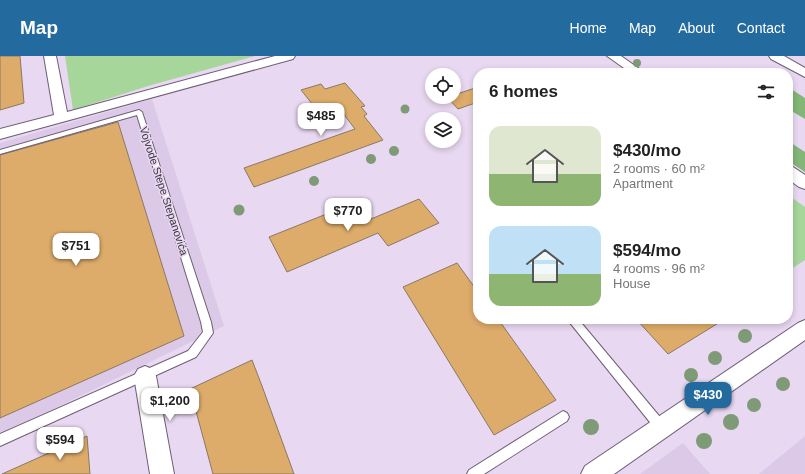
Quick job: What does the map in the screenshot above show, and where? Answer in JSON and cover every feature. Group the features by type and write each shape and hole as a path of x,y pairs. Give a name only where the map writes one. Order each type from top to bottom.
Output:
{"street":[{"path":"50,56 61,118"},
{"path":"0,134 289,56"},
{"path":"775,56 805,73"},
{"path":"614,57 631,68"},
{"path":"793,175 805,183"},
{"path":"593,474 805,329"},
{"path":"145,376 162,474"}],"lane":[{"name":"Vojvode Stepe Stepanovića","path":"0,152 139,112 206,322 208,333 192,354 145,376"},
{"path":"576,324 661,427"},
{"path":"0,440 145,376"},
{"path":"473,474 563,417"}],"shaded area":[{"path":"152,99 224,326 0,435 0,143"},
{"path":"805,436 805,474 759,474"},
{"path":"683,443 710,474 640,474"}],"green space":[{"path":"65,56 255,56 148,86 73,110"},
{"path":"793,90 805,98 805,119 793,112"},
{"path":"793,144 805,152 805,172 793,164"},
{"path":"793,199 805,207 805,260 793,268"}],"building":[{"path":"0,56 20,56 24,103 0,110"},
{"path":"345,83 365,106 361,107 367,114 364,116 383,140 254,187 244,168 355,129 336,104 317,110 301,90 321,84 325,89"},
{"path":"473,89 473,104 458,109 453,104 461,104 461,93"},
{"path":"118,122 184,336 0,418 0,155"},
{"path":"419,199 439,223 388,246 378,233 287,272 269,237 359,201 371,219"},
{"path":"457,263 473,285 473,324 502,324 556,400 494,435 403,287"},
{"path":"641,324 717,324 668,354"},
{"path":"252,360 294,474 213,474 190,389"},
{"path":"87,436 90,474 2,474"}]}
